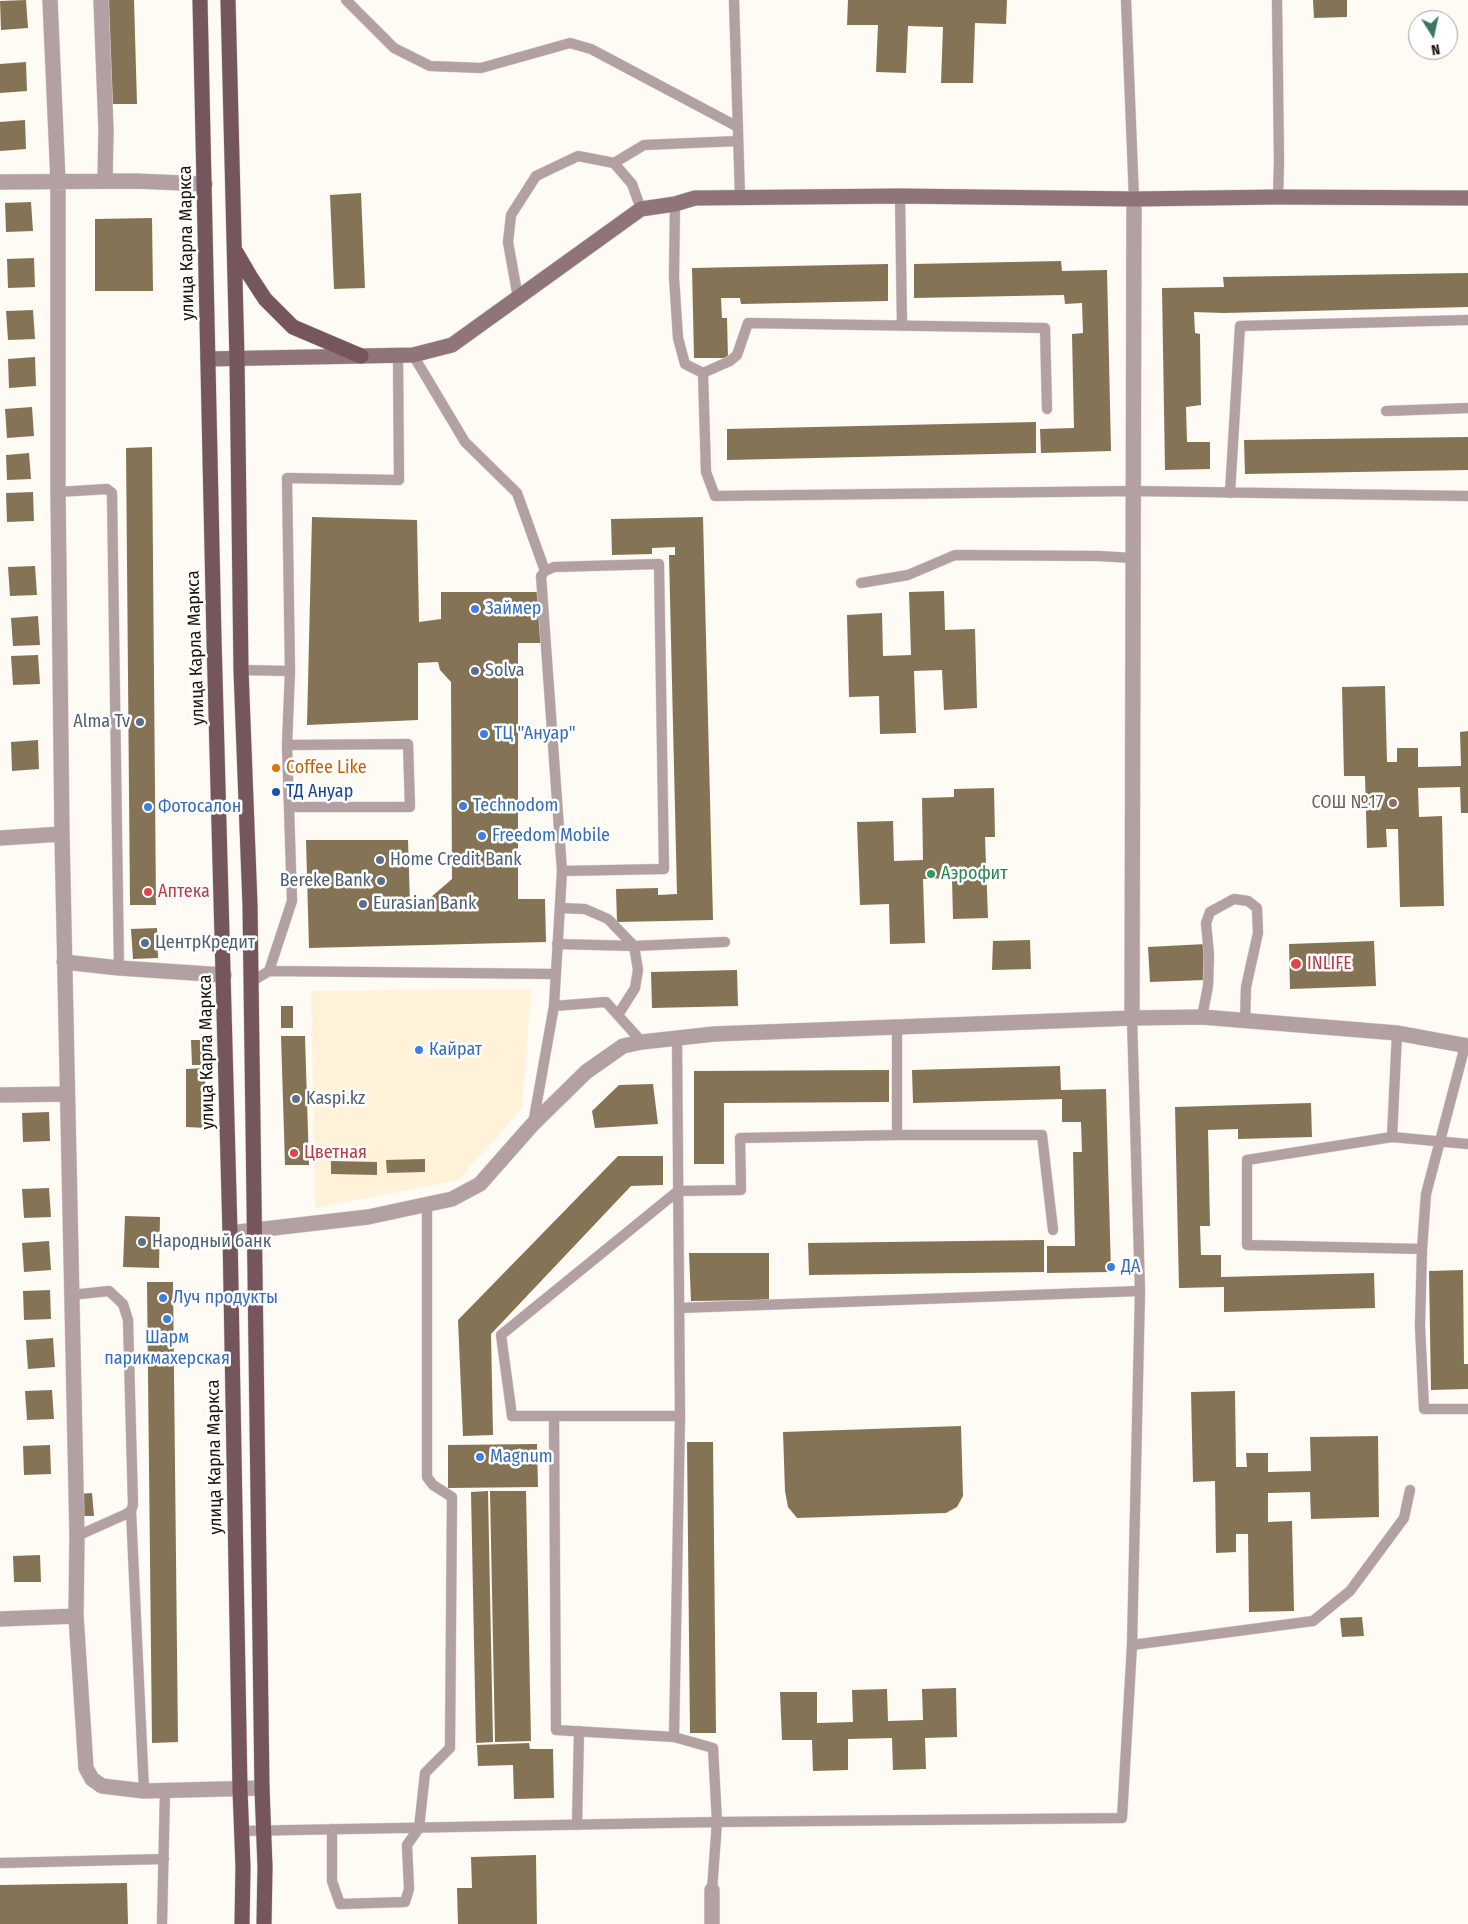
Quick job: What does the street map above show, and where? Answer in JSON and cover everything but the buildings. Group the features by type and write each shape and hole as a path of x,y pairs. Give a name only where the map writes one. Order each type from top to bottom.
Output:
{"main road":[{"name":"улица Карла Маркса","path":"200,0 230,1232 242,1831 242,1924"},
{"path":"228,0 237,359 241,670 251,982 264,1924"},
{"path":"234,248 265,299 293,327 361,356"}],"street":[{"path":"50,0 58,182 58,492 62,834 77,1536 76,1616 86,1768 92,1779 102,1786 144,1791 262,1788"},
{"path":"101,0 106,130 105,181"},
{"path":"0,182 105,181 205,184"},
{"path":"208,359 406,355 452,345 640,209 675,204 695,198 900,196 1134,199 1278,197 1468,198"},
{"path":"1132,1018 1134,199"},
{"path":"0,838 62,834"},
{"path":"64,962 119,968 224,975"},
{"path":"230,1232 368,1217 427,1206 452,1199 480,1184 532,1125 586,1072 623,1046 642,1042 714,1034 1202,1017 1397,1033 1467,1046"},
{"path":"0,1095 67,1094"},
{"path":"0,1619 76,1616"},
{"path":"712,1890 712,1924"}],"lane":[{"path":"346,0 394,48 430,66 481,68 570,43 592,49 738,126"},
{"path":"734,0 740,197"},
{"path":"1126,0 1134,199"},
{"path":"1277,0 1278,197"},
{"path":"614,163 644,145 738,142"},
{"path":"518,298 508,242 511,216 536,176 578,156 614,163 632,184 640,209"},
{"path":"900,196 902,326"},
{"path":"675,204 674,277 678,338 685,364 703,373"},
{"path":"1230,493 1240,326 1468,320"},
{"path":"703,373 730,361 737,355 748,323 1045,328 1047,409"},
{"path":"406,355 464,442 517,494 545,571"},
{"path":"269,972 292,902 287,745 290,671 287,478 399,480 406,355"},
{"path":"703,373 706,472 715,496 1133,491 1468,496"},
{"path":"1386,410 1468,408"},
{"path":"58,492 107,489 112,494 119,968"},
{"path":"861,583 908,575 955,556 1133,558"},
{"path":"532,1125 554,1006 562,871 541,576 545,571 554,567 659,564 664,869 562,871"},
{"path":"241,670 290,671"},
{"path":"287,745 408,744 410,807 289,807"},
{"path":"1202,1017 1208,986 1209,955 1206,923 1210,912 1234,899 1248,901 1257,908 1258,933 1246,987 1245,1020"},
{"path":"560,908 585,909 608,919 634,946 638,970 635,988 618,1015"},
{"path":"557,944 634,946 725,942"},
{"path":"251,982 269,972 555,974"},
{"path":"554,1006 606,1002 642,1042"},
{"path":"242,1831 717,1822 1122,1818 1132,1645 1140,1291 1132,1018"},
{"path":"897,1135 898,1027"},
{"path":"1392,1137 1397,1033"},
{"path":"674,1736 680,1416 677,1038"},
{"path":"1467,1046 1426,1194 1420,1326 1424,1409 1468,1408"},
{"path":"680,1416 512,1416 501,1335 678,1191 742,1190 740,1138 1042,1135 1053,1230"},
{"path":"1422,1249 1247,1245 1247,1160 1392,1137 1468,1144"},
{"path":"332,1830 332,1881 340,1904 405,1902 409,1889 407,1845 419,1828 425,1773 450,1748 452,1497 433,1485 427,1477 427,1206"},
{"path":"71,1295 109,1291 123,1304 128,1320 133,1505 131,1511 144,1791"},
{"path":"680,1308 1140,1291"},
{"path":"554,1416 556,1730 674,1736 712,1748 717,1822 712,1890"},
{"path":"1132,1645 1313,1621 1350,1591 1404,1518 1410,1490"},
{"path":"77,1536 131,1511"},
{"path":"577,1825 579,1731"},
{"path":"162,1924 166,1791"},
{"path":"0,1863 164,1859"}],"shaded area":[{"name":"Кайрат","path":"531,989 522,1109 458,1180 315,1208 311,991"}],"place":[{"name":"Займер","path":"475,609"},
{"name":"Solva","path":"475,671"},
{"name":"Alma Tv","path":"140,722"},
{"name":"ТЦ \"Ануар\"","path":"484,734"},
{"name":"Coffee Like","path":"276,768"},
{"name":"ТД Ануар","path":"276,792"},
{"name":"СОШ №17","path":"1393,803"},
{"name":"Technodom","path":"463,806"},
{"name":"Фотосалон","path":"148,807"},
{"name":"Freedom Mobile","path":"482,836"},
{"name":"Home Credit Bank","path":"380,860"},
{"name":"Аэрофит","path":"931,874"},
{"name":"Bereke Bank","path":"381,881"},
{"name":"Аптека","path":"148,892"},
{"name":"Eurasian Bank","path":"363,904"},
{"name":"ЦентрКредит","path":"145,943"},
{"name":"INLIFE","path":"1296,964"},
{"name":"Кайрат","path":"419,1050"},
{"name":"Kaspi.kz","path":"296,1099"},
{"name":"Цветная","path":"294,1153"},
{"name":"Народный банк","path":"142,1242"},
{"name":"ДА","path":"1111,1267"},
{"name":"Луч продукты","path":"163,1298"},
{"name":"Шарм парикмахерская","path":"167,1319"},
{"name":"Magnum","path":"480,1457"}]}
